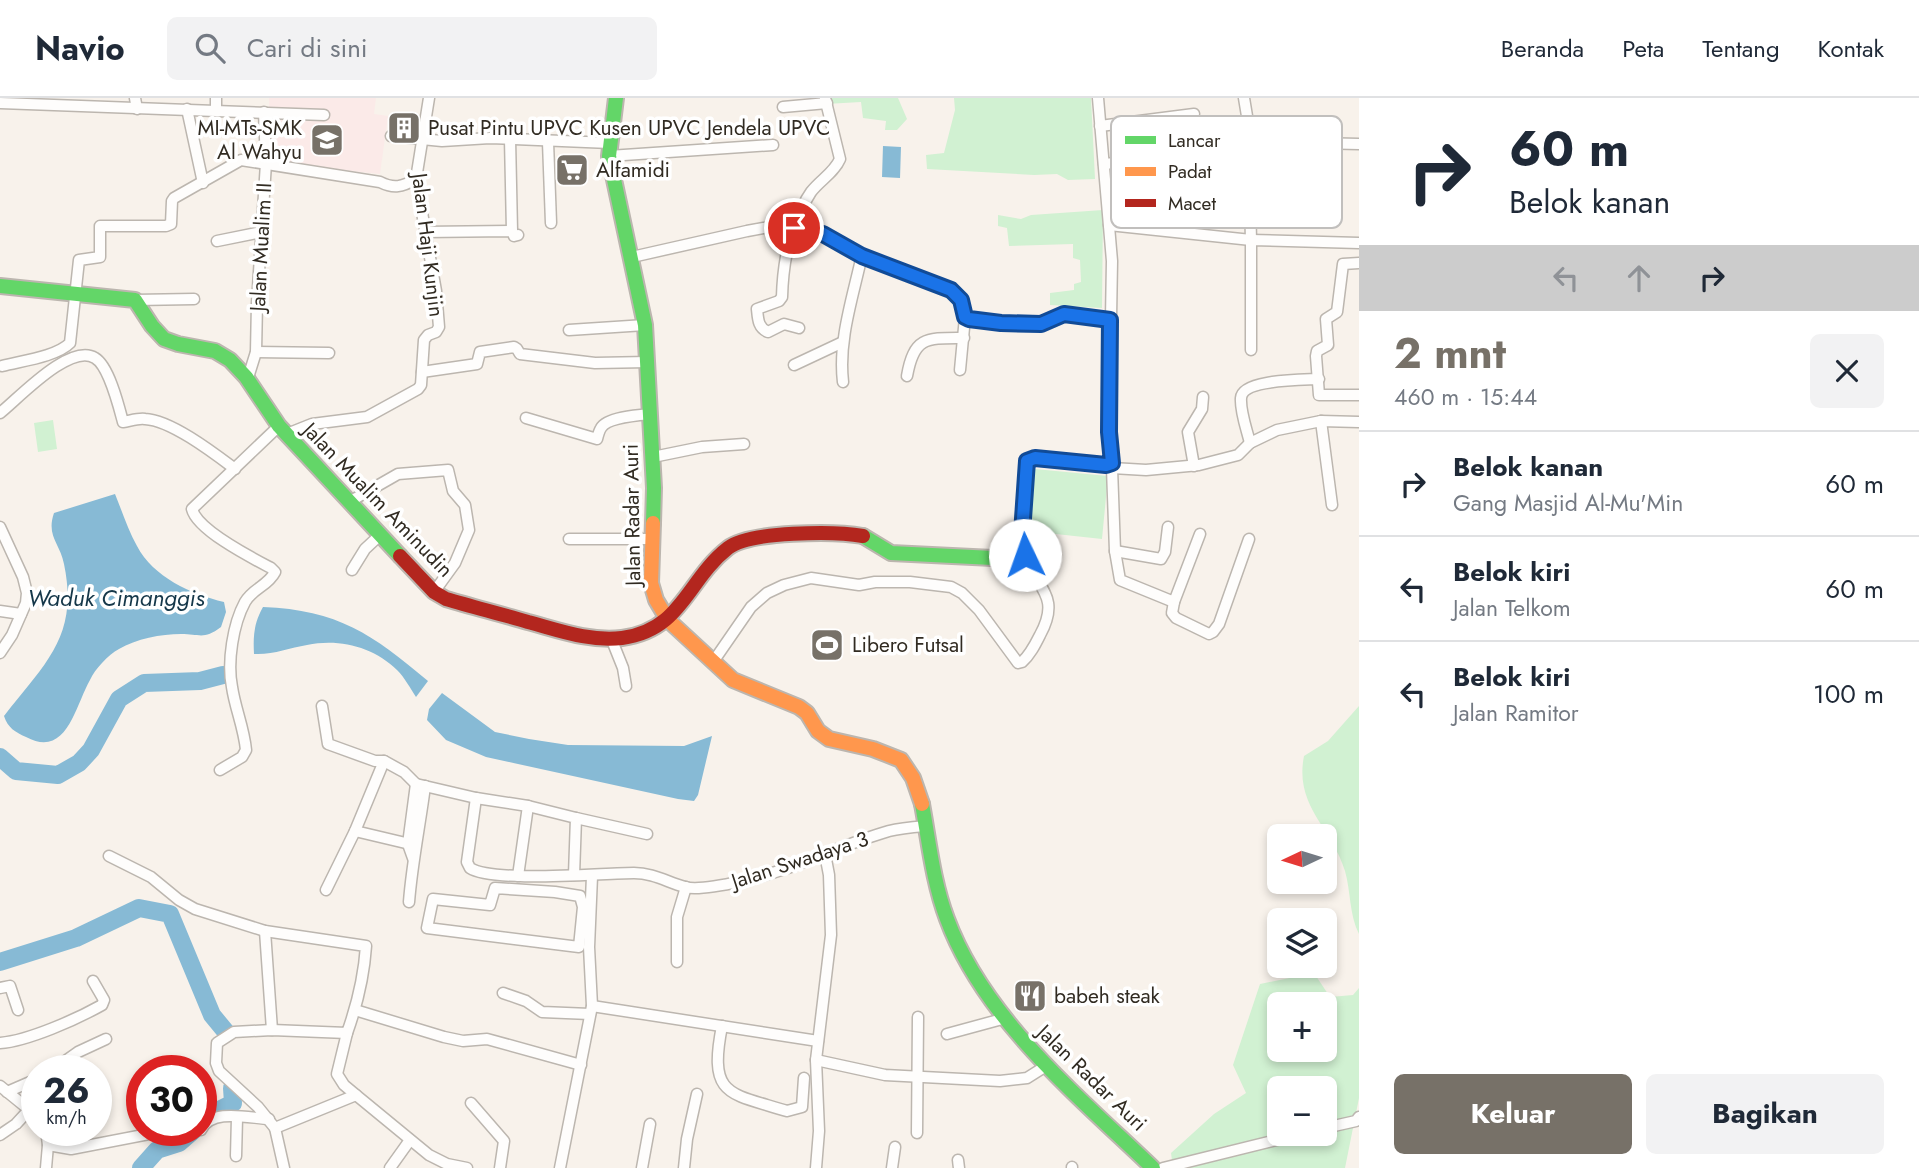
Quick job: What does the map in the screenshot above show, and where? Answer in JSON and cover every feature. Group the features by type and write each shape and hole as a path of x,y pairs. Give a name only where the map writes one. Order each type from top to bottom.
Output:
{"main road":[{"name":"Jalan Radar Auri","path":"616,98 610,150 645,326 648,362 653,457 651,583 656,600 668,620 733,680 799,707 807,713 818,731 829,739 873,749 901,760 917,785 937,889 958,945 1006,1018 1046,1066 1153,1168"},
{"path":"0,286 135,300"},
{"name":"Jalan Mualim Aminudin","path":"135,300 164,339 219,353 229,359 283,430 434,592 458,603 566,633 611,638 634,636 668,620"},
{"path":"668,620 711,563 730,546 759,535 861,535 891,553 993,558"}],"street":[{"path":"216,98 216,110"},
{"path":"391,136 421,140 429,98"},
{"path":"1098,98 1112,261 1109,432 1115,551 1122,582 1174,602"},
{"path":"1244,98 1247,116"},
{"path":"783,107 826,100 840,159 837,166 812,191 794,228 786,256 782,297 779,301 757,309 762,330 768,331 784,324 799,328"},
{"path":"0,103 136,103 187,109 324,115"},
{"path":"187,109 203,183"},
{"name":"Jalan Mualim II","path":"247,381 256,352 266,163 264,113"},
{"path":"1177,116 1194,114"},
{"path":"1100,125 1111,124"},
{"path":"424,233 515,233 510,139"},
{"name":"Jalan Haji Kunjin","path":"283,430 369,416 421,385 424,340 439,328 436,291 416,179 421,140 510,139 610,150 773,145"},
{"path":"548,142 551,223"},
{"path":"2,366 42,356 68,345 72,333 73,295 79,260 97,259 100,256 100,226 166,226 171,223 174,198 237,161 266,163 380,182 392,187 404,186 416,179"},
{"path":"1104,164 1111,163"},
{"path":"632,257 769,227 794,228 823,234 862,256 951,290 961,300 965,317 960,370"},
{"path":"1137,228 1251,240 1359,243"},
{"path":"1251,228 1251,350"},
{"path":"217,241 262,232"},
{"path":"843,382 843,342 862,256"},
{"path":"1359,263 1343,264 1337,313 1326,320 1328,345 1317,351 1318,395 1359,395"},
{"path":"135,300 194,299"},
{"path":"965,317 981,322 1021,324 1047,323 1064,314 1110,320"},
{"path":"569,330 645,326"},
{"path":"907,376 916,347 933,339 964,338"},
{"path":"794,365 843,342"},
{"path":"422,372 477,364 480,352 513,347 520,354 595,363 648,362"},
{"path":"256,352 330,353"},
{"path":"0,413 55,366 88,356 95,358 102,368 123,422 150,420 208,448 235,470"},
{"path":"1250,443 1241,400 1245,390 1257,384 1319,379"},
{"path":"1194,466 1188,432 1202,409 1203,397"},
{"path":"526,418 597,439 601,426 605,423 627,415 651,414"},
{"path":"713,662 751,607 767,593 811,578 859,585 910,582 951,587 970,600 1018,663 1022,662 1036,643 1050,614 1048,600 1023,548 1027,461 1035,458 1157,470 1194,466 1238,455 1250,443 1277,430 1321,421 1359,422"},
{"path":"1321,421 1332,505"},
{"name":"Jalan Mualim Aminudin","path":"219,770 242,757 246,750 231,684 230,667 237,624 245,602 256,589 272,578 271,568 232,547 192,513 193,506 283,430"},
{"path":"653,457 702,447 744,444"},
{"path":"349,502 398,474 449,470 453,491 465,505 469,530 455,564 434,592"},
{"path":"0,527 26,584 27,598 12,635 0,653"},
{"path":"1115,551 1161,559 1165,552 1168,527"},
{"path":"1200,534 1172,611 1174,616 1207,634 1213,632 1219,624 1249,539"},
{"path":"352,570 365,549 380,535"},
{"path":"569,539 652,539"},
{"path":"0,611 21,614"},
{"path":"611,638 624,668 626,686"},
{"path":"322,706 328,744 375,761 384,761 420,785 528,806 647,834"},
{"path":"326,890 355,831 384,761"},
{"path":"409,902 420,785"},
{"name":"Jalan Swadaya 3","path":"476,798 467,862 470,868 478,872 517,876 632,873 653,875 686,887 740,882 887,832 926,826"},
{"path":"517,876 528,806"},
{"path":"574,875 576,818"},
{"path":"355,831 413,845"},
{"path":"816,1168 819,1131 816,1060 831,935 829,875 825,854"},
{"path":"109,856 151,877 179,900 195,909 265,931 366,946 355,1010 337,1074 344,1085 429,1155 446,1166 467,1168"},
{"path":"584,947 592,876"},
{"path":"677,962 677,917 686,887"},
{"path":"560,1168 591,1010 580,896 495,888 489,905 433,899 427,928 584,947"},
{"path":"265,931 272,1030"},
{"path":"0,1043 39,1033 102,1005 104,1000 93,981"},
{"path":"0,988 10,986 18,1010"},
{"path":"503,993 526,1001 542,1012 591,1010 818,1041"},
{"path":"355,1010 444,1037 463,1041 487,1039 580,1065"},
{"path":"917,1133 918,1017"},
{"path":"947,1034 1006,1018"},
{"path":"722,1026 717,1067 723,1085 733,1094 788,1111 795,1110 802,1107 804,1078"},
{"path":"284,1168 272,1123 219,1071 216,1047 234,1032 272,1030 347,1033"},
{"path":"74,1055 106,1039"},
{"path":"816,1060 885,1075 1014,1081 1027,1078 1046,1066"},
{"path":"3,1089 21,1084"},
{"path":"3,1089 21,1103"},
{"path":"684,1168 697,1094"},
{"path":"217,1115 272,1123 357,1096"},
{"path":"471,1103 504,1141 500,1168"},
{"path":"1337,1125 1356,1121 1359,1117"},
{"path":"236,1156 237,1118"},
{"path":"0,1135 21,1121"},
{"path":"642,1168 650,1124"},
{"path":"390,1168 410,1140"},
{"path":"1163,1168 1267,1142"},
{"path":"46,1168 48,1146"},
{"path":"54,1146 71,1149 87,1146"},
{"path":"892,1168 895,1147"}],"shaded area":[{"name":"MI-MTs-SMK Al Wahyu","path":"269,98 376,98 374,114 388,116 380,174 270,163"}],"green space":[{"path":"826,98 898,98 907,119 897,130 885,130 886,121 863,118 861,102 826,104"},
{"path":"954,98 1091,98 1095,179 1068,180 1057,174 927,169 926,155 944,153 955,110"},
{"path":"1103,210 1102,308 1050,305 1050,293 1074,290 1074,284 1081,282 1080,260 1073,258 1073,244 1009,246 1007,228 998,226 998,215 1021,219 1031,215"},
{"path":"53,420 57,449 38,452 34,423"},
{"path":"1035,469 1108,476 1102,539 1028,531"},
{"path":"1359,706 1359,934 1353,919 1345,871 1337,852 1337,824 1321,824 1304,789 1304,756 1328,741"},
{"path":"1289,978 1317,978 1327,992 1267,992 1267,1062 1337,1062 1337,996 1353,995 1359,988 1359,1098 1345,1168 1173,1168 1171,1153 1214,1114 1246,1093 1233,1065 1260,984"}],"water":[{"path":"883,146 901,147 900,178 882,177"},
{"name":"Waduk Cimanggis","path":"115,494 134,540 153,567 186,589 224,602 226,612 221,627 210,634 157,636 133,642 115,652 92,676 68,726 51,741 40,742 15,731 4,716 45,663 63,629 67,611 67,589 64,564 53,534 54,513"},
{"name":"Waduk Cimanggis","path":"263,607 313,613 333,619 371,638 428,681 416,697 402,676 388,662 367,650 343,644 319,643 254,654 255,630"},
{"path":"442,693 495,732 529,739 568,745 684,746 712,736 698,795 694,801 678,799 486,757 446,740 427,720 429,709"}],"waterway":[{"path":"0,757 16,771 58,775 79,763 91,750 119,699 144,683 200,681 223,675"},
{"path":"0,962 76,938 139,908 170,914 212,1015 226,1032"},
{"path":"217,1111 233,1103 232,1088"},
{"path":"141,1168 157,1150 170,1146"}],"traffic: fast":[{"path":"616,98 609,156 645,325 654,488 653,523"},
{"path":"0,286 135,300 164,339 215,351 230,360 246,377 279,426 400,556"},
{"path":"863,536 891,553 993,558"},
{"path":"922,804 942,905 963,955 984,990 1036,1054 1153,1168"}],"traffic: slow":[{"path":"653,523 651,583 656,600 668,620 733,680 799,707 807,713 818,731 829,739 873,749 901,760 913,778 922,804"}],"traffic: jam":[{"path":"400,556 434,592 446,599 574,634 610,639 642,633 658,625 682,602 714,561 739,542 793,534 833,533 863,536"}],"place":[{"name":"Pusat Pintu UPVC Kusen UPVC Jendela UPVC","path":"404,128"},
{"name":"MI-MTs-SMK Al Wahyu","path":"327,140"},
{"name":"Alfamidi","path":"572,170"},
{"name":"Libero Futsal","path":"827,645"},
{"name":"babeh steak","path":"1030,996"}],"route":[{"path":"794,228 823,234 862,256 951,290 961,300 965,317 969,319 981,322 1041,324 1064,314 1110,320 1109,432 1112,463 1106,465 1035,458 1027,461 1022,533 1025,555"}]}
